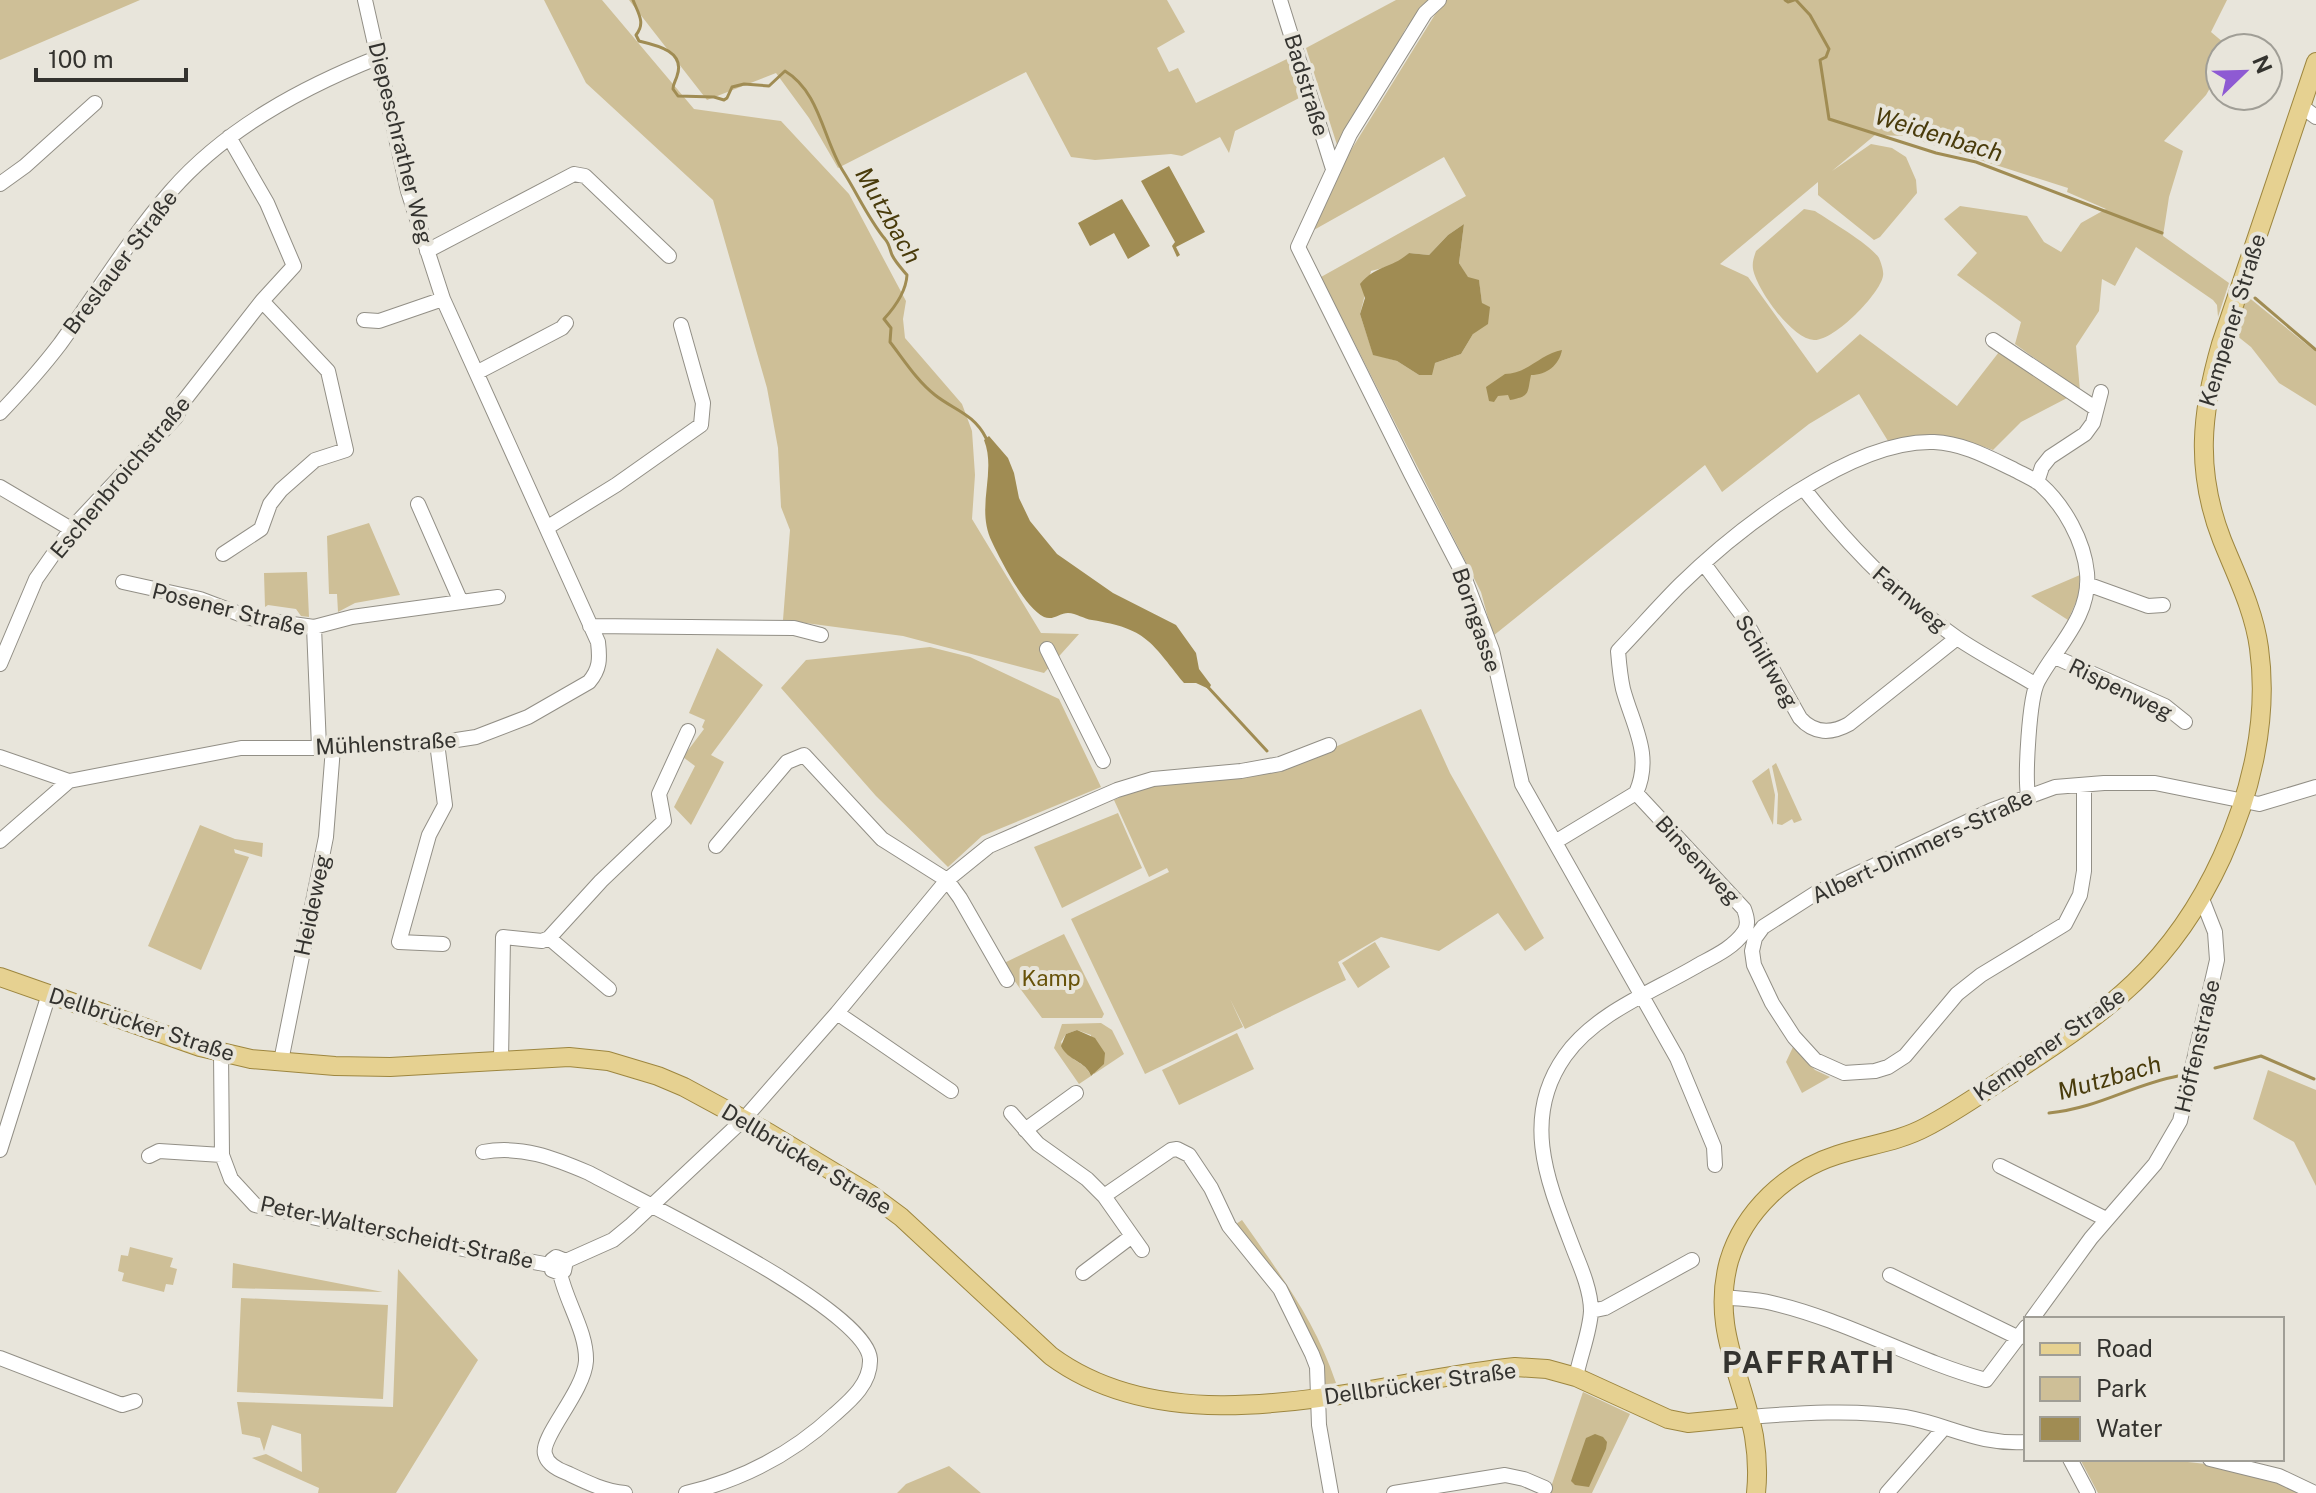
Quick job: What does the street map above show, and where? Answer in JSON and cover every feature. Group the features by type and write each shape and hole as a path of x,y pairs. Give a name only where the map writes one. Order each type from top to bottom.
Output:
{"main road":[{"name":"Kempener Straße","path":"1756,1493 1756,1446 1725,1337 1723,1297 1730,1260 1742,1233 1763,1201 1800,1172 1841,1153 1879,1145 1922,1130 2095,1018 2152,966 2202,899 2244,802 2262,712 2260,650 2250,612 2222,541 2208,490 2202,455 2204,415 2221,344 2308,112 2316,62"},
{"name":"Dellbrücker Straße","path":"0,977 221,1053 281,1061 390,1067 569,1057 628,1066 684,1087 870,1194 901,1217 1051,1356 1093,1382 1119,1392 1183,1403 1268,1403 1515,1367 1547,1369 1576,1377 1668,1419 1688,1423 1749,1417"}],"street":[{"name":"Diepeschrather Weg","path":"365,0 408,191 443,299 590,626"},
{"name":"Badstraße","path":"1280,0 1333,169"},
{"path":"1333,169 1371,97 1425,13 1439,0"},
{"name":"Breslauer Straße","path":"0,413 58,346 129,243 173,189 229,137 290,97 379,57"},
{"path":"0,184 25,166 95,103"},
{"name":"Eschenbroichstraße","path":"0,664 36,579 71,529 176,417 183,402 262,301 294,266 267,203 229,137"},
{"name":"Borngasse","path":"1333,169 1298,247 1463,574 1492,650 1522,784 1677,1058 1714,1147 1715,1165"},
{"path":"427,251 574,174 585,176 669,256"},
{"path":"364,320 379,321 443,299"},
{"path":"223,554 261,529 270,504 315,460 346,450 328,371 262,301"},
{"path":"478,372 562,328 566,323"},
{"path":"548,527 616,485 701,425 703,403 681,325"},
{"path":"1993,340 2095,408"},
{"path":"2037,482 2042,467 2050,457 2085,434 2093,423 2101,392"},
{"path":"1555,842 1636,793 1644,771 1644,757 1622,686 1618,651 1681,584 1743,531 1804,489 1855,461 1887,448 1914,443 1935,442 1968,449 2037,482 2067,517 2077,536 2087,571 2087,584 2077,620 2036,685 2026,765 2028,795"},
{"path":"0,487 71,529"},
{"name":"Farnweg","path":"1804,489 1875,570 1957,638 2036,685"},
{"path":"418,504 461,602"},
{"name":"Schilfweg","path":"1704,564 1742,615 1800,718 1812,729 1832,731 1849,724 1957,638"},
{"name":"Posener Straße","path":"123,582 200,599 250,618 314,627 326,748"},
{"path":"2087,584 2148,606 2163,605"},
{"path":"314,627 352,617 498,597"},
{"path":"590,626 794,628 821,635"},
{"name":"Mühlenstraße","path":"69,781 241,748 437,743 476,737 528,717 589,682 601,661 598,642 590,626"},
{"path":"1047,649 1103,761"},
{"name":"Rispenweg","path":"2055,657 2165,706 2185,722"},
{"path":"501,1061 503,937 542,941 549,938 601,881 664,821 659,794 688,731"},
{"path":"437,743 445,805 429,835 399,942 443,944"},
{"name":"Peter-Walterscheidt-Straße","path":"221,1053 222,1155 231,1179 241,1193 264,1208 559,1266 613,1240 744,1119 947,880 989,846 1019,830 1117,790 1153,779 1280,764 1329,745"},
{"name":"Heideweg","path":"281,1061 326,837 326,748"},
{"path":"716,846 787,762 804,755 882,839 947,880 1007,980"},
{"path":"0,757 69,781 0,841"},
{"name":"Albert-Dimmers-Straße","path":"1642,997 1724,951 1816,893 2028,795 2055,787 2155,783 2197,789 2244,802"},
{"name":"Binsenweg","path":"1636,793 1744,909 1754,965 1772,1003 1794,1037 1815,1060 1844,1073 1888,1067 1905,1056 1933,1026 1951,999 1969,984 2065,924 2080,895 2084,871 2084,785"},
{"path":"2244,802 2269,802 2316,787"},
{"name":"Höffenstraße","path":"2033,1317 2106,1219 2155,1164 2180,1121 2217,960 2215,932 2202,899"},
{"path":"549,938 609,989"},
{"path":"0,1150 49,994"},
{"path":"1576,1377 1591,1311 1584,1275 1549,1183 1541,1149 1544,1107 1564,1058 1583,1034 1642,997"},
{"path":"837,1013 951,1091"},
{"path":"1025,1130 1076,1093"},
{"path":"1011,1113 1038,1144 1087,1179 1104,1196 1142,1250"},
{"path":"483,1152 504,1148 558,1160 650,1205 804,1292 855,1331 868,1349 870,1359 860,1389 815,1430 765,1465 731,1480 686,1493"},
{"path":"1104,1196 1171,1150 1177,1149 1189,1155 1211,1188 1229,1226 1280,1289 1312,1354 1317,1367 1319,1425 1331,1493"},
{"path":"149,1156 159,1151 222,1155"},
{"path":"2000,1166 2106,1219"},
{"path":"1083,1273 1132,1236"},
{"path":"1591,1311 1605,1308 1692,1260"},
{"path":"559,1266 586,1357 577,1392 545,1442 544,1454 560,1470 593,1485 625,1493"},
{"path":"1723,1297 1765,1301 1811,1314 1880,1343 1986,1380 2022,1332 1890,1275"},
{"path":"0,1358 122,1405 135,1401"},
{"path":"1749,1417 1869,1414 1906,1417 1980,1440 2024,1442"},
{"path":"1887,1493 1944,1428"},
{"path":"2071,1461 2088,1493"},
{"path":"2218,1461 2279,1476 2315,1493"},
{"path":"1394,1493 1445,1489 1505,1475 1545,1488"}],"green space":[{"path":"0,0 140,0 0,60"},
{"path":"544,0 602,0 694,109 781,121 849,194 906,301 903,319 905,338 962,404 972,431 975,475 972,519 1041,633 1079,634 1044,673 903,636 783,620 790,530 781,507 778,448 767,388 713,200 586,83"},
{"path":"629,0 1167,0 1185,32 1157,48 1169,72 1178,68 1196,103 1293,56 1305,95 1235,131 1229,153 1220,137 1182,156 1171,154 1095,160 1071,157 1026,72 838,168 809,118 776,73 707,100"},
{"path":"1396,0 1433,0 1406,28 1339,151 1306,48"},
{"path":"1444,0 2227,0 2211,32 2204,32 2204,97 2164,141 2183,151 2169,197 2163,236 2229,283 2218,317 2217,305 2213,300 2136,247 2115,286 2102,279 2099,311 2076,346 2080,391 2015,344 2021,322 1957,275 1977,253 1944,219 1960,206 2027,216 2044,242 2061,252 2081,223 2106,209 2067,192 2068,188 1905,136 1875,135 1832,171 1871,144 1892,148 1906,157 1916,180 1917,193 1880,237 1874,240 1818,195 1818,182 1720,264 1748,277 1817,373 1860,334 1957,406 1999,352 2069,397 2021,422 1993,450 1967,441 1941,437 1888,441 1859,394 1809,424 1722,492 1705,465 1493,636 1481,592 1321,277 1466,196 1444,157 1312,231 1343,163","holes":["1464,224 1459,263 1468,278 1479,281 1482,303 1473,334 1461,354 1435,363 1419,375 1397,361 1373,354 1360,314 1371,271 1398,264 1409,253 1429,255"]},
{"path":"1804,209 1815,211 1868,247 1879,258 1883,272 1874,294 1855,315 1833,333 1814,340 1805,338 1786,323 1761,289 1753,266 1756,251"},
{"path":"2247,296 2316,352 2316,406 2279,383 2251,347 2236,335"},
{"path":"369,523 400,595 355,603 338,612 337,594 329,594 327,536"},
{"path":"307,572 309,617 301,616 296,609 265,607 264,573"},
{"path":"2080,575 2079,595 2068,620 2031,596"},
{"path":"930,647 970,657 1059,699 1101,787 982,836 948,867 876,796 781,688 806,660"},
{"path":"717,648 763,685 711,755 724,762 691,825 674,807 695,766 683,757 704,729 705,720 689,713"},
{"path":"1421,709 1450,773 1544,938 1525,951 1498,913 1439,951 1381,937 1338,962 1346,980 1245,1029 1230,999 1243,1027 1145,1074 1071,919 1169,872 1167,868 1149,877 1114,800 1138,789 1317,755"},
{"path":"1776,763 1802,820 1794,823 1792,819 1782,825 1777,824 1778,794 1772,766"},
{"path":"1769,768 1775,795 1773,825 1752,781"},
{"path":"1118,813 1142,868 1062,908 1034,847"},
{"path":"200,825 235,839 263,843 262,857 234,849 235,853 249,857 201,970 148,946"},
{"name":"Kamp","path":"1064,934 1104,1014 1102,1018 1042,1018 1002,964"},
{"path":"1375,942 1390,967 1358,988 1342,963"},
{"path":"1101,1023 1112,1030 1124,1054 1094,1074 1091,1035 1077,1030 1066,1034 1061,1042 1065,1049 1091,1076 1079,1084 1054,1048 1062,1024"},
{"path":"1237,1033 1254,1069 1179,1105 1162,1070"},
{"path":"1793,1047 1815,1070 1830,1077 1802,1093 1786,1062"},
{"path":"2268,1070 2316,1090 2316,1186 2294,1142 2253,1119"},
{"path":"1242,1220 1307,1318 1336,1383 1326,1385 1322,1380 1319,1363 1233,1226"},
{"path":"130,1247 173,1258 170,1267 177,1269 173,1285 166,1284 164,1292 122,1281 124,1273 118,1271 121,1255 128,1256"},
{"path":"233,1263 383,1292 232,1288"},
{"path":"398,1269 478,1360 396,1493 318,1493 319,1488 252,1458 266,1454 302,1472 301,1434 272,1425 264,1451 260,1438 242,1434 237,1402 393,1407"},
{"path":"241,1298 388,1305 383,1399 237,1392"},
{"path":"1583,1392 1630,1414 1592,1493 1549,1493"},
{"path":"2081,1461 2193,1462 2248,1472 2300,1493 2098,1493"},
{"path":"949,1466 981,1493 897,1493 906,1484"}],"water":[{"path":"1169,166 1205,232 1176,247 1180,255 1177,257 1172,246 1175,242 1141,181"},
{"path":"1122,199 1150,246 1128,259 1114,233 1090,246 1078,223"},
{"path":"1464,224 1459,263 1468,277 1479,280 1482,303 1490,307 1488,324 1473,334 1461,354 1435,363 1432,375 1419,375 1397,361 1373,355 1360,314 1365,298 1360,284 1372,273 1409,253 1429,255"},
{"path":"1562,350 1551,368 1531,375 1525,395 1510,400 1508,395 1498,396 1494,402 1489,401 1486,387 1505,374 1520,371"},
{"path":"989,436 1008,458 1019,498 1030,521 1057,554 1113,593 1176,625 1196,653 1199,669 1211,685 1209,689 1196,683 1184,683 1154,647 1136,633 1071,613 1047,618 1029,604 1007,572 987,529 985,503 988,465 984,440"},
{"path":"1077,1030 1095,1038 1105,1053 1104,1064 1091,1076 1061,1046 1066,1034"},
{"path":"1595,1434 1607,1442 1606,1449 1589,1487 1575,1485 1571,1481 1586,1438"}],"waterway":[{"name":"Mutzbach","path":"633,0 641,22 636,35 639,41 668,51 677,61 679,67 673,89 678,96 724,100 732,87 744,84 769,86 785,71 806,91 843,171 907,275 899,299 884,319 891,328 890,342 922,383 970,418 986,438"},
{"name":"Weidenbach","path":"1785,0 1794,0"},
{"name":"Weidenbach","path":"1796,0 1810,15 1829,49 1826,57 1820,60 1829,119 1936,153 1976,162 2162,233"},
{"name":"Weidenbach","path":"2255,298 2316,350"},
{"name":"Mutzbach","path":"1207,686 1267,751"},
{"name":"Mutzbach","path":"2215,1068 2261,1056 2314,1079"},
{"name":"Mutzbach","path":"2049,1113 2084,1106 2178,1076"}],"district":[{"name":"PAFFRATH","path":"1809,1362"}]}
